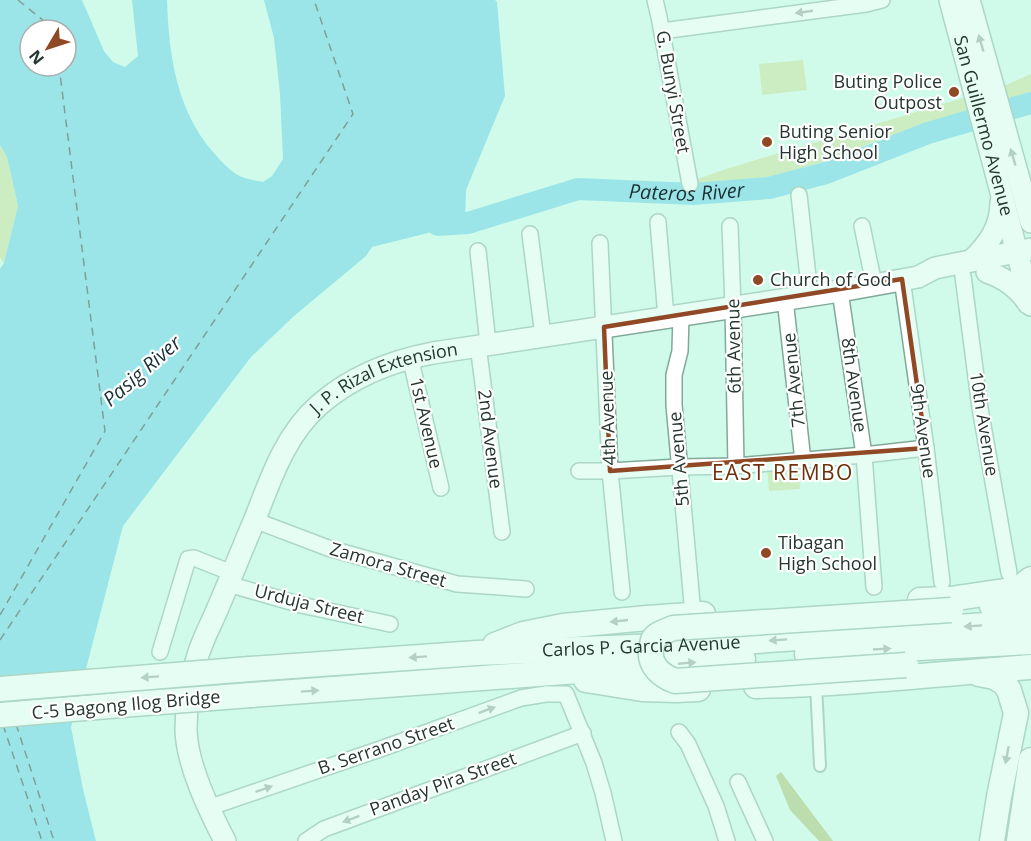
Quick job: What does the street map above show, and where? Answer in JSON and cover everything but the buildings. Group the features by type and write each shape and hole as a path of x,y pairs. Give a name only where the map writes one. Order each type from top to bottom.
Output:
{"main road":[{"name":"San Guillermo Avenue","path":"950,0 983,88 996,134 1030,214"},
{"name":"San Guillermo Avenue","path":"969,0 983,88"},
{"name":"San Guillermo Avenue","path":"996,134 1001,189 1025,258 1031,307"},
{"path":"1001,189 1000,217 974,269 1005,279 1014,285 1031,307"},
{"name":"J. P. Rizal Extension","path":"225,841 208,808 187,740 187,714 196,660 273,471 294,434 310,413 332,395 377,368 410,357 840,291 910,278 935,268 974,269 1025,258"},
{"path":"477,653 523,634 562,626 647,618 950,598 1013,590 1022,586 1020,576"},
{"path":"951,610 1028,622 962,659 915,665 675,681 664,677 655,667 651,654 653,640 661,633 673,628 951,610"},
{"name":"Carlos P. Garcia Avenue","path":"250,669 477,653 712,644 1028,622"},
{"name":"Carlos P. Garcia Avenue","path":"251,695 865,650 1028,622"},
{"path":"915,665 994,677 1004,683 1023,709 999,797 992,841"},
{"path":"524,674 664,690 816,684 1031,667"},
{"name":"C-5 Bagong Ilog Bridge","path":"0,689 250,669"},
{"name":"C-5 Bagong Ilog Bridge","path":"0,715 251,695"},
{"path":"1019,841 1031,760"}],"street":[{"name":"G. Bunyi Street","path":"655,0 690,184"},
{"path":"662,31 882,0"},
{"path":"799,195 810,295"},
{"name":"5th Avenue","path":"658,222 680,351 674,375 674,405 692,603"},
{"name":"6th Avenue","path":"730,226 734,307 736,466"},
{"path":"862,226 874,284"},
{"path":"530,234 543,336"},
{"name":"4th Avenue","path":"600,243 610,471 621,592"},
{"name":"2nd Avenue","path":"478,251 483,344 502,532"},
{"name":"10th Avenue","path":"974,269 980,408 1020,576"},
{"name":"9th Avenue","path":"910,278 926,448 942,582"},
{"name":"8th Avenue","path":"840,291 864,455 874,588"},
{"name":"7th Avenue","path":"785,299 803,460"},
{"name":"1st Avenue","path":"410,357 441,488"},
{"path":"579,471 736,466 926,448"},
{"name":"Zamora Street","path":"254,520 328,548 457,585 526,589"},
{"name":"Urduja Street","path":"160,652 188,559 194,558 230,579 301,605 390,624"},
{"path":"816,684 820,766"},
{"name":"B. Serrano Street","path":"208,808 521,698 566,694 583,733"},
{"path":"679,732 688,744 716,806 727,841"},
{"path":"583,733 603,793 614,841"},
{"name":"Panday Pira Street","path":"306,841 324,829 583,733"},
{"path":"738,782 765,841"}],"highlighted area":[{"path":"902,279 926,448 610,471 604,327"}],"green space":[{"path":"803,60 807,90 762,95 759,64"},
{"path":"1031,74 1031,92 930,122 820,163 769,177 693,186 692,181 726,169 1006,85"},
{"path":"0,145 7,157 18,206 4,264 0,257"},
{"path":"799,464 800,489 769,491 767,466"},
{"path":"781,772 833,841 819,841 790,810 776,776"}],"water":[{"name":"Pasig River","path":"0,0 82,0 104,51 113,62 125,67 138,56 132,0 167,0 173,61 190,118 213,152 228,167 240,176 263,182 272,176 283,159 280,94 274,38 264,0 495,0 497,2 505,96 466,190 465,220 468,223 372,247 366,256 294,316 251,357 123,526 71,727 96,841 0,841 0,269 4,263 18,206 7,157 0,145"}],"waterway":[{"name":"Pateros River","path":"438,225 468,223 578,189 693,194 769,188 826,173 928,133 1031,103"}],"ferry route":[{"path":"18,0 40,18"},
{"path":"0,640 353,114 314,0"},
{"path":"0,615 105,431 61,78"},
{"path":"16,724 54,841"},
{"path":"3,725 42,841"}],"place":[{"name":"Buting Police Outpost","path":"954,92"},
{"name":"Buting Senior High School","path":"767,142"},
{"name":"Church of God","path":"758,280"},
{"name":"Tibagan High School","path":"766,553"}],"district":[{"name":"EAST REMBO","path":"783,473"}]}
